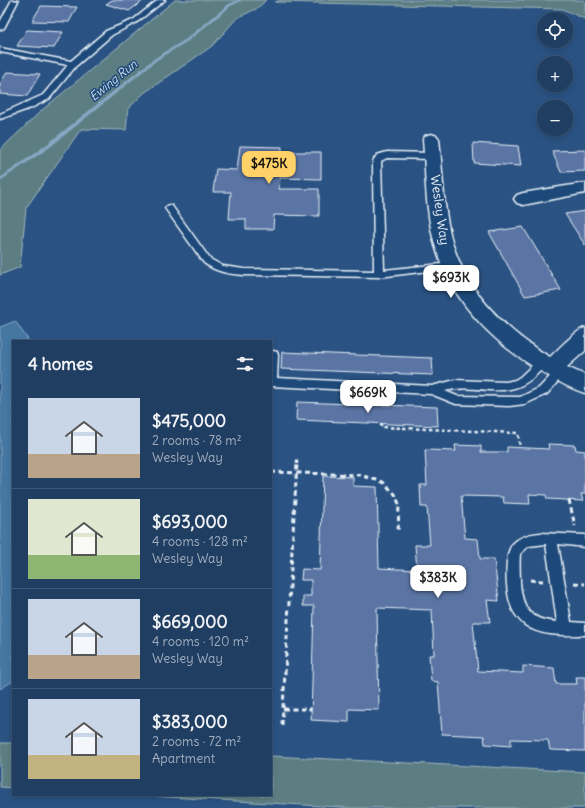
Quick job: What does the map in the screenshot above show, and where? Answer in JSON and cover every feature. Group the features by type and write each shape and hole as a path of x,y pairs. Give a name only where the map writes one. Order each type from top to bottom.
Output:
{"street":[{"name":"Wesley Way","path":"432,148 439,219 444,245 451,266 464,291 480,311 527,352 567,373"},
{"path":"522,199 585,188"},
{"path":"567,373 578,344 585,336"}],"lane":[{"path":"0,117 46,97 73,64 109,34 135,21 162,0"},
{"path":"0,28 15,1"},
{"path":"0,50 73,64"},
{"path":"379,274 377,161 380,157 387,155 432,148"},
{"path":"169,208 207,261 212,266 222,270 238,272 379,274 451,266"},
{"path":"272,368 273,355"},
{"path":"432,390 456,400 521,401 543,391 567,373"},
{"path":"272,382 432,390 455,384 506,386 517,384 524,380 567,373"},
{"path":"581,540 551,539 527,541 519,546 514,554 513,563 516,602 524,616 534,623 548,627 585,629"},
{"path":"551,539 565,628"}],"path":[{"path":"380,423 381,428 518,433 520,448"},
{"path":"282,725 297,459"},
{"path":"272,472 360,475 383,482 395,494 399,504 398,533"},
{"path":"569,500 581,540"},
{"path":"283,709 311,709"}],"green space":[{"path":"175,0 266,0 258,8 237,18 212,46 144,93 128,109 126,130 81,129 26,208 20,267 0,275 0,150 41,111"},
{"path":"282,0 585,0 585,19 573,14 573,12 562,9 275,2"},
{"path":"0,743 12,743 12,788 0,787"},
{"path":"272,756 585,772 585,808 355,808 151,796 272,796"}],"water":[{"path":"15,321 28,340 12,340 12,682 0,689 0,327"}],"building":[{"path":"112,0 144,0 129,11 106,4"},
{"path":"41,6 77,7 69,22 32,21"},
{"path":"27,30 63,32 54,48 17,46"},
{"path":"7,72 40,74 27,96 0,94 0,84"},
{"path":"473,143 518,146 521,166 474,163"},
{"path":"240,146 282,147 282,152 321,152 321,179 280,178 279,189 319,189 319,216 274,215 273,229 246,229 246,219 229,219 231,192 213,192 216,169 237,170"},
{"path":"585,150 585,171 561,172 552,151"},
{"path":"585,211 585,245 565,214"},
{"path":"523,227 561,290 525,296 489,232"},
{"path":"282,352 432,358 433,375 281,369"},
{"path":"297,402 437,407 438,426 296,420"},
{"path":"548,444 575,445 576,450 585,451 585,494 581,494 583,501 547,499 546,495 529,494 530,504 504,503 503,497 461,496 465,538 478,539 480,559 494,559 499,601 487,600 490,622 473,622 478,671 523,673 523,666 554,668 556,684 577,684 576,677 585,677 585,751 550,750 548,740 511,739 511,746 485,744 484,736 442,734 438,682 431,681 429,655 434,655 432,610 377,608 379,710 349,709 349,722 311,720 314,606 303,606 303,596 311,596 311,580 301,580 302,569 320,570 323,476 353,477 353,486 377,487 379,568 417,570 415,545 430,545 427,507 421,507 420,485 427,485 425,450 456,451 455,445 481,446 481,452 507,452 507,447 549,449"}],"waterway":[{"name":"Ewing Run","path":"0,180 48,146 156,59 187,40 230,5 241,0"}]}
